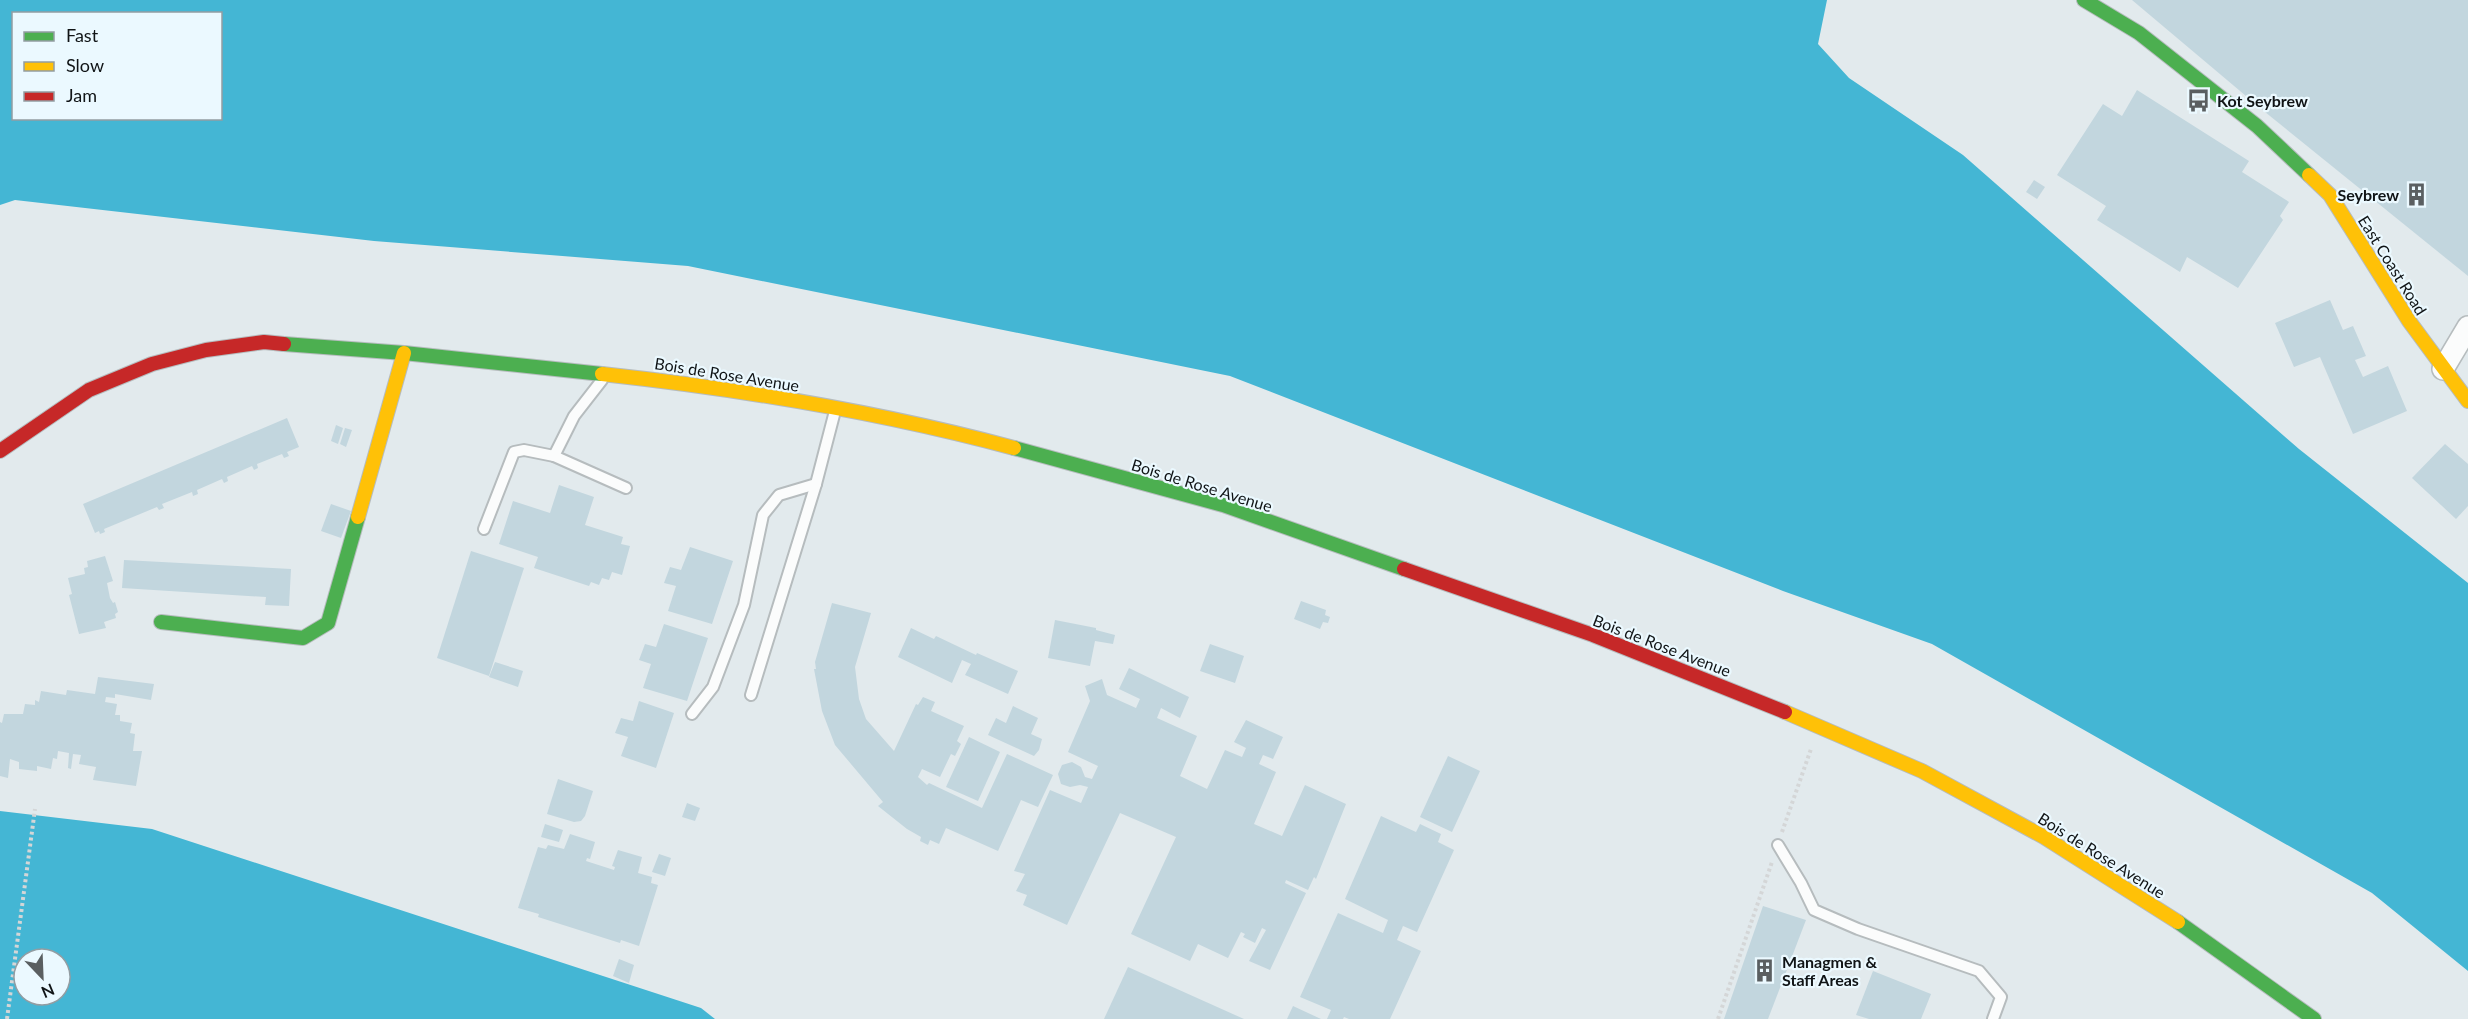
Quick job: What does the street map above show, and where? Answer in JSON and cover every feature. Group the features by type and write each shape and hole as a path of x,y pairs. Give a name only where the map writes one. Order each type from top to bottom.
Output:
{"main road":[{"name":"East Coast Road","path":"2084,0 2139,33 2257,126 2330,195 2409,321 2468,401"},
{"name":"Bois de Rose Avenue","path":"0,451 89,390 152,364 206,350 264,342 404,353 664,381 836,408 1002,445 1223,505 1593,635 1819,725 1922,771 2044,837 2169,916 2314,1019"},
{"path":"161,622 303,638 328,623 404,353"}],"street":[{"path":"2443,369 2468,327"}],"lane":[{"path":"554,456 574,416 606,375"},
{"path":"751,695 816,484 836,408"},
{"path":"484,529 514,452 524,450 554,456 626,489"},
{"path":"692,714 713,687 744,605 763,515 778,495 816,484"},
{"path":"1778,845 1802,883 1814,910 1858,929 1979,972 2001,997 1993,1019"}],"path":[{"path":"1718,1019 1819,725"},
{"path":"7,1019 35,809"}],"water":[{"path":"0,0 1827,0 1818,44 1849,78 1963,155 2299,449 2468,583 2468,971 2372,893 1932,644 1783,591 1230,376 688,266 374,241 15,200 0,205"},
{"path":"0,811 152,829 701,1008 715,1019 0,1019"}],"building":[{"name":"Seybrew","path":"2132,0 2468,0 2468,276 2265,112"},
{"path":"2137,90 2249,161 2242,172 2289,202 2280,216 2283,220 2238,288 2187,257 2180,272 2097,220 2106,206 2057,175 2103,104 2122,116"},
{"path":"2034,180 2045,187 2037,199 2026,192"},
{"path":"2330,300 2343,330 2353,326 2366,356 2355,360 2363,377 2388,366 2407,411 2353,434 2320,357 2294,367 2275,323"},
{"path":"287,418 299,447 287,452 289,456 284,458 282,454 257,464 258,468 254,470 252,466 227,477 228,481 224,483 222,479 197,490 198,494 193,496 192,492 162,504 164,508 159,510 157,507 104,529 105,532 95,533 83,504"},
{"path":"336,425 343,428 338,444 331,441"},
{"path":"345,428 352,430 346,447 340,444"},
{"path":"2445,444 2468,464 2468,506 2456,519 2412,478"},
{"path":"559,485 594,497 585,525 623,537 621,544 630,546 622,575 612,572 609,580 602,578 599,585 591,582 589,586 534,568 538,557 499,544 513,501 550,513"},
{"path":"331,504 351,511 341,538 321,531"},
{"path":"690,547 733,561 712,624 668,611 676,586 664,583 670,567 681,570"},
{"path":"471,551 524,568 489,676 437,658"},
{"path":"105,556 113,581 107,583 110,598 113,603 115,602 118,612 115,614 116,618 104,622 106,628 79,634 69,595 72,594 68,578 85,574 84,568 88,567 87,561"},
{"path":"124,560 291,569 289,606 265,605 266,597 122,588"},
{"path":"1301,601 1326,610 1325,615 1330,617 1328,623 1323,622 1320,629 1294,619"},
{"path":"832,603 871,613 855,667 859,699 866,719 894,751 916,704 918,705 923,697 935,702 931,711 964,726 957,741 961,744 955,756 951,754 940,777 922,769 918,777 927,785 929,783 982,808 1007,754 1053,775 1038,807 1021,800 998,851 946,828 939,844 930,840 928,845 920,841 921,837 878,806 883,802 835,745 822,711 814,669 816,669 815,662"},
{"path":"1055,620 1096,628 1096,630 1115,635 1113,644 1095,641 1090,666 1048,658"},
{"path":"664,624 708,638 687,701 643,688 651,664 639,660 645,644 656,647"},
{"path":"911,628 934,639 936,636 1018,671 1008,694 965,675 971,664 962,660 952,683 898,657"},
{"path":"1210,644 1244,656 1235,683 1200,671"},
{"path":"495,662 523,671 518,687 489,677"},
{"path":"1129,668 1189,697 1180,718 1161,708 1157,718 1197,736 1180,776 1207,789 1225,750 1242,757 1246,748 1234,742 1246,720 1283,737 1273,759 1263,755 1259,764 1276,772 1254,824 1282,836 1305,785 1346,804 1316,879 1314,877 1308,890 1286,880 1285,883 1306,893 1270,970 1249,961 1266,930 1262,928 1255,943 1243,937 1245,934 1241,932 1228,958 1198,944 1190,961 1131,934 1176,837 1120,813 1067,925 1023,905 1027,895 1016,891 1025,874 1014,871 1050,790 1081,803 1088,787 1080,785 1070,787 1061,784 1058,774 1062,765 1072,762 1081,767 1085,777 1092,779 1098,766 1068,752 1090,701 1085,686 1102,679 1107,695 1136,708 1140,699 1119,689"},
{"path":"98,677 154,684 151,700 115,694 115,698 106,697 105,702 117,704 115,715 120,715 120,721 132,723 130,733 135,734 133,751 142,751 136,786 93,780 96,767 79,764 81,755 73,754 71,769 68,768 69,753 58,751 57,759 53,758 51,769 37,766 37,771 19,769 19,762 10,759 8,778 0,776 0,722 2,723 4,714 23,714 25,704 35,705 35,700 39,702 41,691 66,695 67,690 95,694"},
{"path":"639,701 674,713 656,768 621,756 628,737 615,733 621,718 633,721"},
{"path":"1013,706 1038,718 1031,734 1042,739 1039,750 1034,756 988,735 996,718 1006,723"},
{"path":"969,737 1000,752 978,801 946,787"},
{"path":"1448,756 1480,771 1452,832 1420,817"},
{"path":"558,779 593,791 585,816 581,821 574,822 547,814"},
{"path":"687,803 700,808 695,821 682,817"},
{"path":"1381,816 1416,832 1420,824 1441,834 1438,842 1454,850 1417,932 1403,926 1397,940 1421,951 1390,1019 1344,1017 1343,1019 1327,1019 1331,1010 1300,997 1338,913 1383,933 1388,920 1345,899"},
{"path":"545,824 563,830 559,842 541,837"},
{"path":"570,834 595,842 590,859 587,858 586,861 614,870 615,867 612,866 618,850 642,857 638,873 652,877 651,883 658,885 639,946 621,940 620,943 538,917 539,914 518,908 538,847 546,849 548,845 564,849"},
{"path":"659,854 671,858 665,876 652,872"},
{"name":"Managmen & Staff Areas","path":"1763,906 1806,920 1768,1019 1724,1019"},
{"path":"619,959 634,965 629,983 613,976"},
{"path":"1128,967 1244,1019 1104,1019"},
{"path":"1873,971 1931,994 1921,1019 1869,1019 1856,1015"},
{"path":"1293,1006 1321,1019 1287,1019"}],"traffic: fast":[{"path":"2084,0 2139,33 2257,126 2309,175"},
{"path":"284,344 404,353 602,374"},
{"path":"1014,448 1223,505 1404,569"},
{"path":"161,622 303,638 328,623 358,517"},
{"path":"2178,922 2314,1019"}],"traffic: slow":[{"path":"2309,175 2330,195 2409,321 2468,401"},
{"path":"358,517 404,353"},
{"path":"602,374 810,403 912,423 1014,448"},
{"path":"1785,712 1922,771 2044,837 2178,922"}],"traffic: jam":[{"path":"0,451 89,390 152,364 206,350 264,342 284,344"},
{"path":"1404,569 1593,635 1785,712"}],"place":[{"name":"Kot Seybrew","path":"2199,100"},
{"name":"Seybrew","path":"2417,194"},
{"name":"Managmen & Staff Areas","path":"1764,970"}]}
